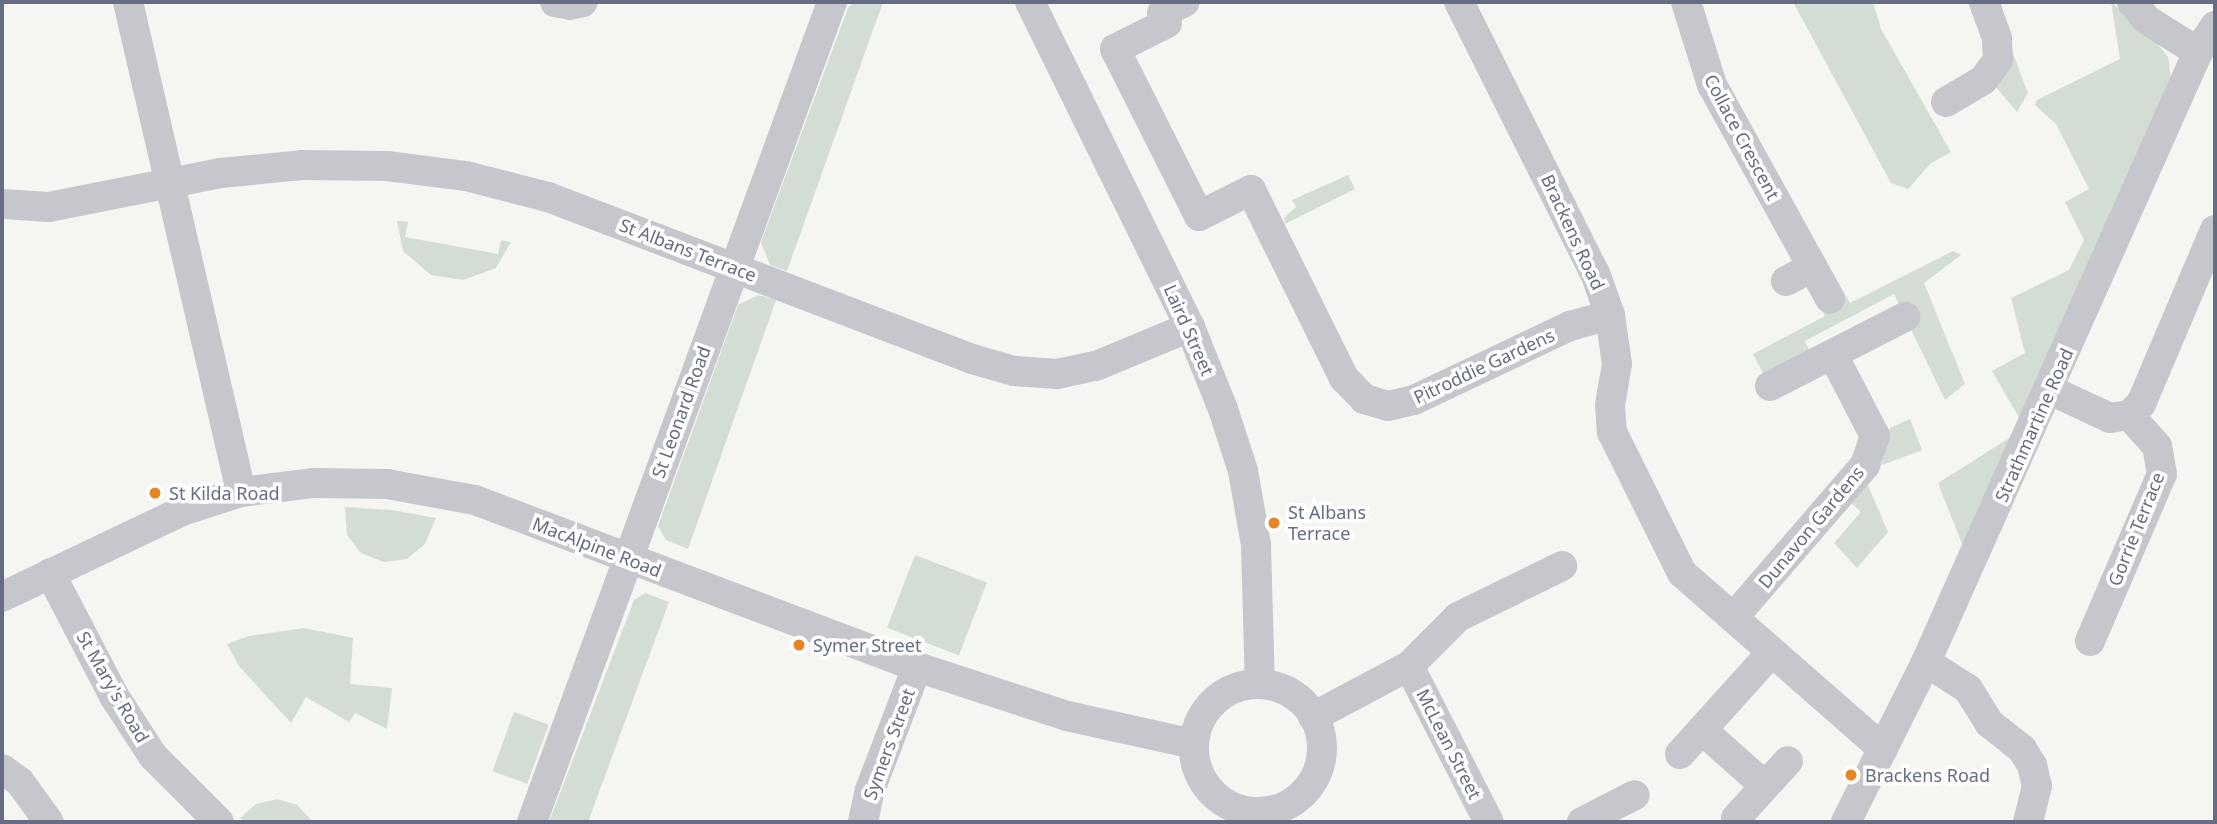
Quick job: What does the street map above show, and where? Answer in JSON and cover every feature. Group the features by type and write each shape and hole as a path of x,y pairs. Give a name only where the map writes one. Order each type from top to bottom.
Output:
{"street":[{"path":"128,2 240,492"},
{"path":"555,2 583,2"},
{"name":"St Leonard Road","path":"532,822 832,2"},
{"name":"Laird Street","path":"1030,2 1190,327 1243,471 1257,557 1260,684"},
{"name":"Brackens Road","path":"1462,2 1595,273 1610,315 1618,364 1610,405 1612,432 1682,573 1883,749"},
{"name":"Collace Crescent","path":"1686,2 1712,85 1830,299"},
{"path":"1946,102 1983,80 1998,60 1997,37 1984,2"},
{"path":"2133,2 2147,20 2198,52"},
{"name":"Pitroddie Gardens","path":"1169,15 1115,49 1199,216 1251,190 1272,203 1344,378 1364,399 1388,406 1414,400 1570,326 1610,315"},
{"name":"Strathmartine Road","path":"1846,822 1926,662 2050,390 2198,52 2215,26"},
{"name":"St Albans Terrace","path":"2,204 49,207 169,182 302,165 387,166 466,176 548,197 972,359 1014,370 1057,374 1096,366 1190,327"},
{"path":"2050,390 2110,418 2129,415 2141,404 2215,230"},
{"path":"1786,281 1812,267"},
{"path":"1770,386 1905,317"},
{"name":"Dunavon Gardens","path":"1733,618 1866,465 1875,436 1833,355"},
{"name":"Gorrie Terrace","path":"2090,641 2091,606 2162,474 2157,446 2129,415"},
{"name":"MacAlpine Road","path":"2,597 182,511 240,492 314,483 387,484 475,500 917,667 1067,716 1194,744"},
{"path":"1313,717 1409,666 1458,617 1562,566"},
{"name":"St Mary's Road","path":"50,573 114,696 153,756 219,822"},
{"path":"1681,754 1772,652"},
{"path":"1926,662 1968,688 1989,723 2022,749 2032,765 2037,786 2028,822"},
{"name":"McLean Street","path":"1409,666 1489,822"},
{"name":"Symers Street","path":"863,822 870,790 917,667"},
{"path":"1260,684 1281,688 1300,700 1313,717 1321,737 1321,759 1314,780 1300,797 1259,817 1238,810 1212,792 1196,765 1194,744 1199,722 1214,701 1232,689 1260,684"},
{"path":"1702,730 1765,786"},
{"path":"1736,818 1788,761"},
{"path":"2,769 20,782 49,822"},
{"path":"1583,822 1635,795"}],"shaded area":[{"path":"854,2 883,2 787,271 770,265 761,242 848,8"},
{"path":"1793,2 1873,2 1881,29 1951,152 1931,163 1908,189 1891,183"},
{"path":"2111,2 2156,42 2168,57 2171,78 2021,421 1992,371 2025,353 2011,298 2069,270 2084,240 2065,202 2089,189 2056,124 2035,105 2037,100 2120,59"},
{"path":"2009,43 2028,93 2017,112 1994,85"},
{"path":"1348,175 1355,189 1285,224 1284,218 1296,207 1292,200"},
{"path":"397,221 408,222 405,237 498,254 501,240 511,242 496,268 463,280 431,275 403,251"},
{"path":"1953,251 1961,255 1924,283 1965,384 1945,400 1894,294 1805,341 1812,356 1767,381 1753,354 1825,316 1819,304 1844,293 1850,303"},
{"path":"758,295 776,300 688,549 666,540 658,526 738,305"},
{"path":"1910,419 1922,450 1882,465 1890,428"},
{"path":"2019,432 1964,549 1938,483"},
{"path":"1867,483 1888,532 1857,568 1834,543 1861,512 1849,501"},
{"path":"345,507 392,510 436,518 425,544 407,559 384,562 361,553 347,535"},
{"path":"915,555 987,583 959,655 887,628"},
{"path":"645,593 669,602 588,822 549,822 634,600"},
{"path":"304,628 353,638 350,684 392,688 387,729 355,713 349,722 306,697 291,723 239,666 227,644 249,636"},
{"path":"514,712 549,725 527,784 492,771"},
{"path":"277,799 297,805 313,822 245,822 240,818 256,804"}],"place":[{"name":"St Kilda Road","path":"155,493"},
{"name":"St Albans Terrace","path":"1274,523"},
{"name":"Symer Street","path":"799,645"},
{"name":"Brackens Road","path":"1851,775"}]}
